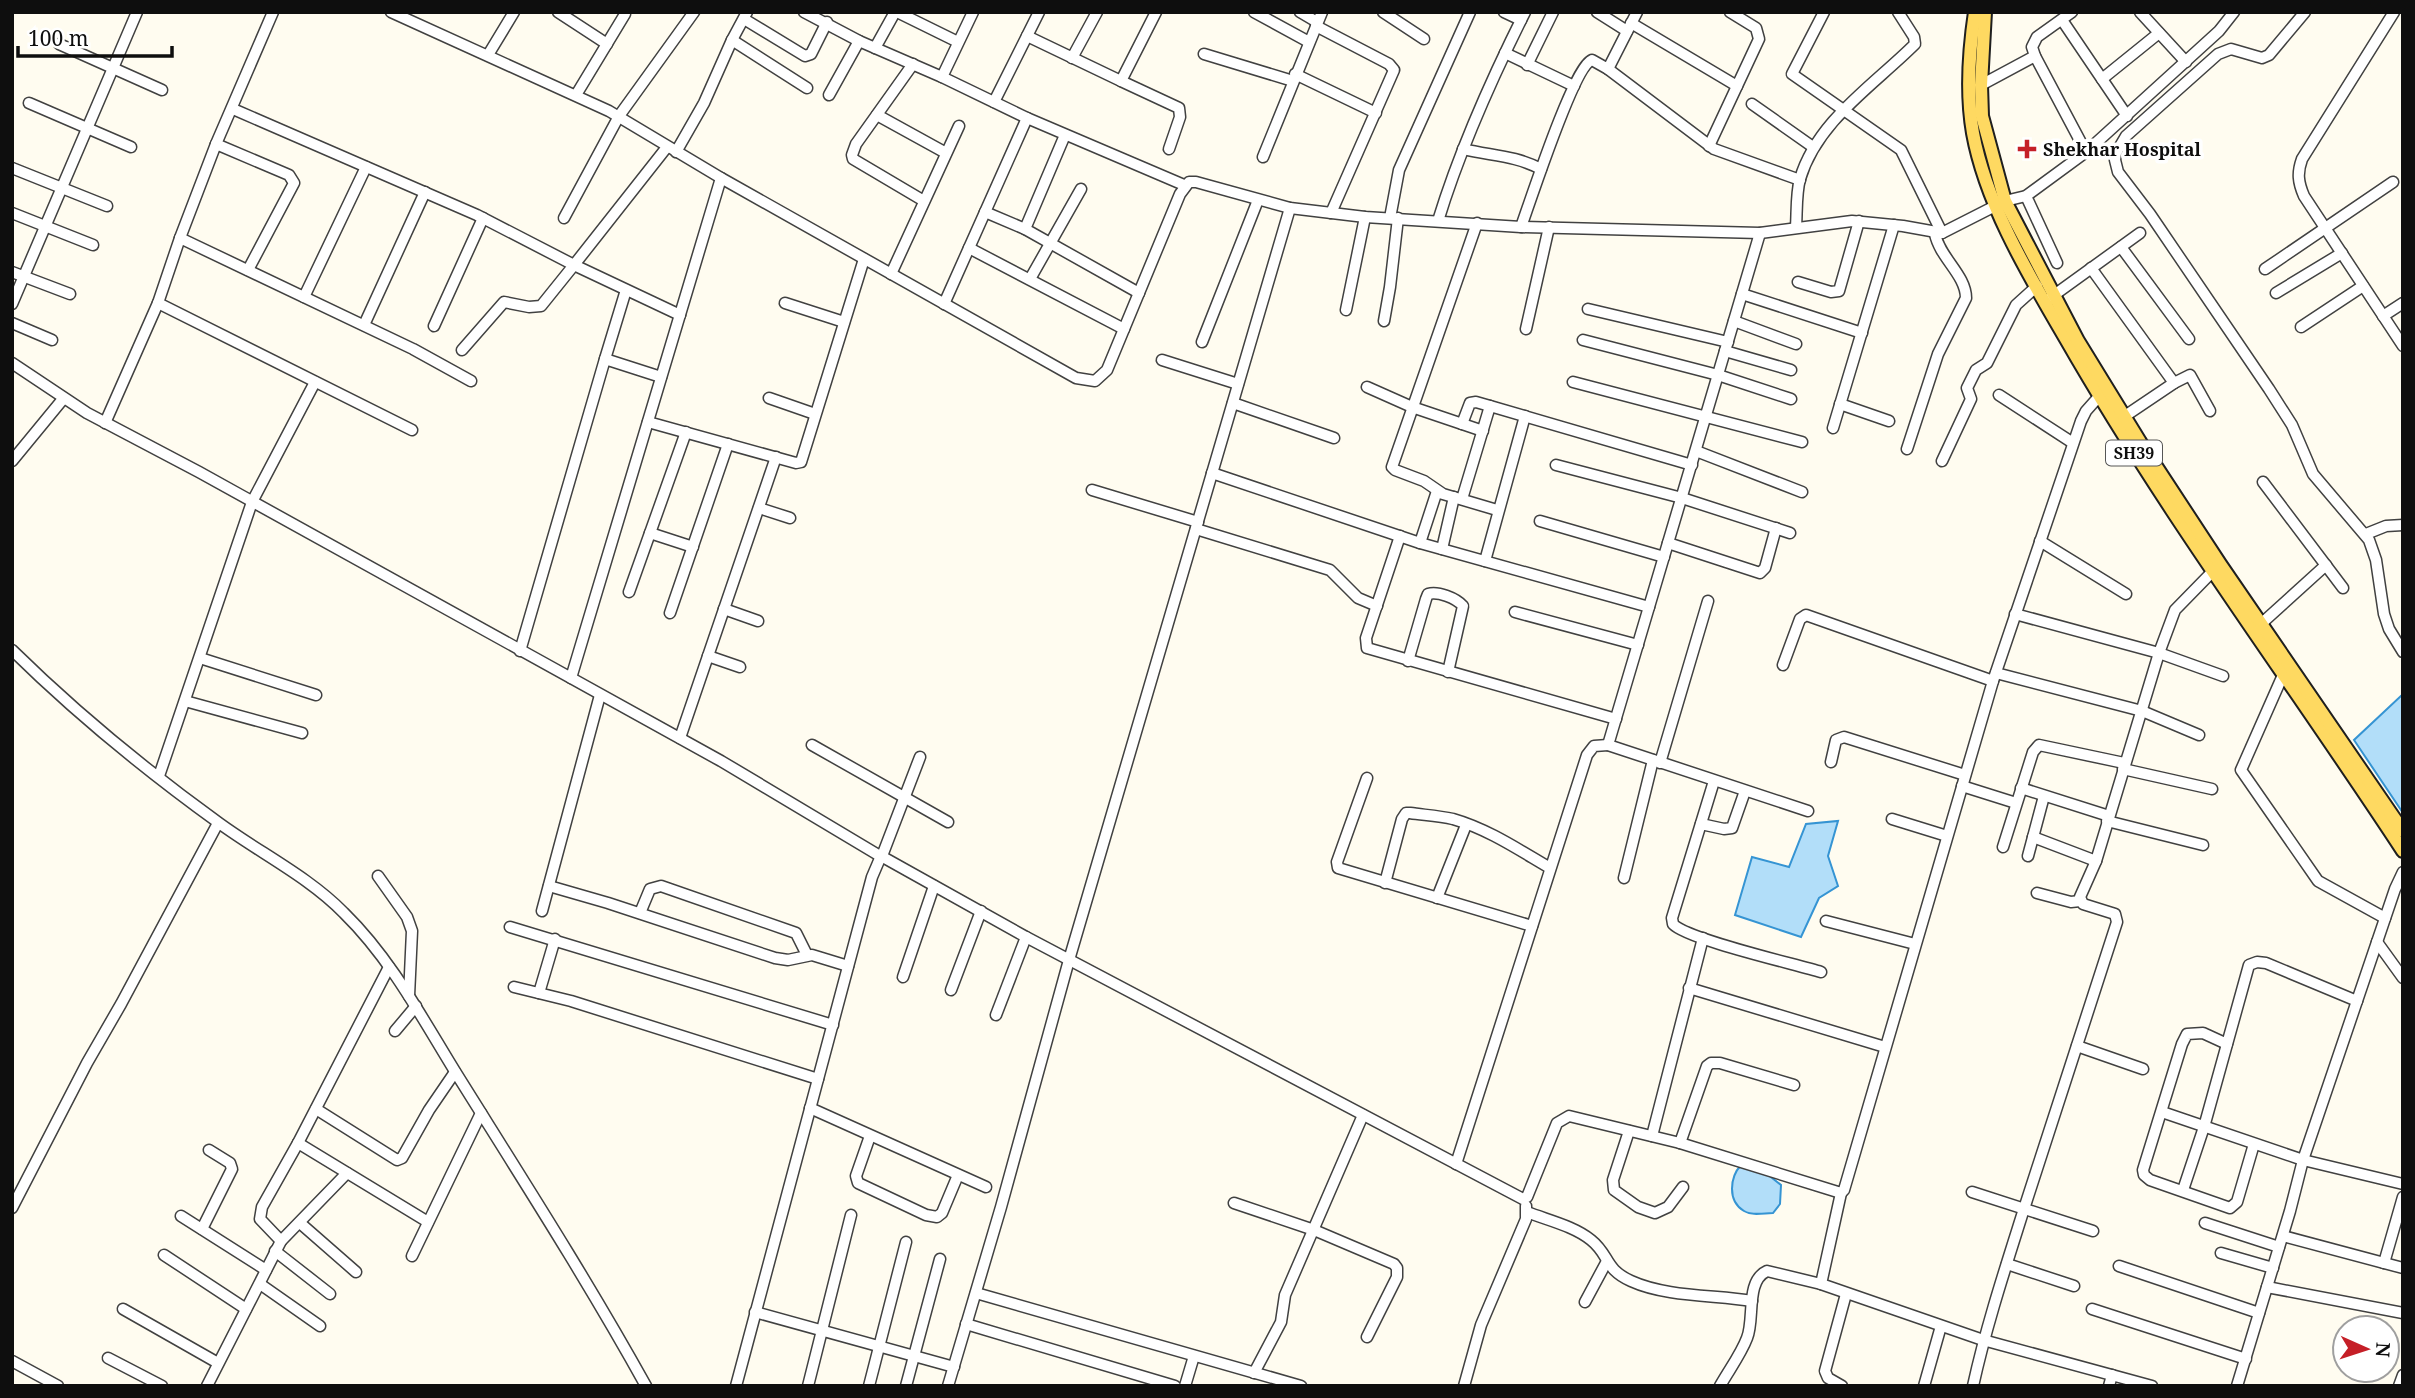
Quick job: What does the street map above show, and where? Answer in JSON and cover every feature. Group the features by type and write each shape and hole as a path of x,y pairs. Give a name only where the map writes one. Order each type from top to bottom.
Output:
{"main road":[{"name":"SH39","path":"1975,12 1969,86 1973,133 2001,204 2050,298 2078,341 2103,392 2283,675 2403,851"},
{"name":"SH39","path":"1985,12 1982,116 2002,220 2037,286 2050,298"},
{"name":"SH39","path":"2103,392 2125,416 2182,516"},
{"name":"SH39","path":"2216,568 2262,624 2403,831"}],"street":[{"path":"12,304 136,12"},
{"path":"105,423 158,303 216,144 273,12"},
{"path":"391,12 619,116 671,149 864,259 1076,378 1087,381 1095,381 1107,370 1184,185"},
{"path":"488,55 514,12"},
{"path":"558,12 607,44"},
{"path":"564,218 619,116 694,12"},
{"path":"804,12 859,41 1027,118 1184,185 1196,181 1290,208 1364,217 1521,227 1760,233 1841,221 1859,221 1938,234 2001,204 2026,196 2086,152 2219,31 2234,12"},
{"path":"875,48 896,12 958,42"},
{"path":"942,77 972,12"},
{"path":"994,102 1040,12"},
{"path":"1072,58 1097,12"},
{"path":"1121,81 1156,12"},
{"path":"1254,12 1309,42"},
{"path":"1300,12 1318,20 1393,67 1393,76 1331,213"},
{"path":"1383,12 1423,39"},
{"path":"1438,221 1463,149 1523,16 1504,12"},
{"path":"1527,65 1553,12"},
{"path":"1597,12 1737,86"},
{"path":"1608,69 1637,12"},
{"path":"1709,146 1760,34 1756,28 1730,12"},
{"path":"1824,12 1792,74 1901,150 1938,234 1941,253 1966,289 1966,298 1938,354 1907,449"},
{"path":"1796,227 1800,180 1813,147 1843,111 1915,44 1914,37 1898,12"},
{"path":"2072,12 2033,41 2035,56 2086,152"},
{"path":"2305,12 2269,55 2263,58 2231,49 2218,54 2126,136 2118,146 2115,160 2118,172 2157,224 2288,417 2313,474 2365,534 2376,560 2386,622 2403,652"},
{"path":"2394,12 2302,159 2298,184 2403,346"},
{"path":"1384,321 1390,287 1399,170 1468,13"},
{"path":"2143,13 2186,62"},
{"path":"576,95 625,14"},
{"path":"462,350 504,302 529,307 541,306 671,149 704,103 746,15 806,56 811,54 827,22"},
{"path":"1263,157 1318,20"},
{"path":"2062,20 2127,116"},
{"path":"2102,79 2159,33"},
{"path":"1027,36 1179,108 1180,117 1169,149"},
{"path":"732,40 807,89"},
{"path":"829,95 859,41"},
{"path":"60,44 162,90"},
{"path":"1505,53 1574,86"},
{"path":"1204,54 1294,78 1376,113"},
{"path":"1981,85 2035,56"},
{"path":"1521,227 1574,86 1588,61 1608,69 1709,146 1800,180"},
{"path":"913,64 852,150 853,159 924,201"},
{"path":"29,103 131,147"},
{"path":"1752,104 1813,147"},
{"path":"233,109 484,218 573,265 680,315"},
{"path":"877,115 946,153"},
{"path":"944,304 1027,118"},
{"path":"891,274 959,126"},
{"path":"1025,229 1065,135"},
{"path":"216,144 289,175 294,183 248,270"},
{"path":"1463,149 1522,159 1541,169"},
{"path":"304,297 366,167"},
{"path":"12,168 107,206"},
{"path":"571,678 721,178"},
{"path":"2264,269 2393,182"},
{"path":"1030,279 1081,189"},
{"path":"364,325 425,192"},
{"path":"2026,196 2057,263"},
{"path":"1202,342 1258,200"},
{"path":"947,1386 1290,208"},
{"path":"985,212 1025,229 1139,293"},
{"path":"12,213 93,245"},
{"path":"1346,310 1364,217"},
{"path":"434,326 484,218"},
{"path":"1798,282 1831,292 1839,291 1859,221"},
{"path":"1477,223 1392,467 1424,481 1437,491 1497,510"},
{"path":"1833,428 1894,225"},
{"path":"1527,329 1549,228"},
{"path":"1608,745 1760,233"},
{"path":"2050,298 2140,233"},
{"path":"180,238 441,363 471,382"},
{"path":"2121,247 2189,339"},
{"path":"969,248 1124,329"},
{"path":"2276,292 2342,253"},
{"path":"648,422 796,463 801,462 864,259"},
{"path":"2091,268 2174,383"},
{"path":"12,272 70,294"},
{"path":"1942,461 1971,399 1967,388 1976,370 1987,363 2016,306 2037,286"},
{"path":"2301,327 2363,286"},
{"path":"520,651 626,290"},
{"path":"1742,294 1862,333"},
{"path":"158,303 412,430"},
{"path":"785,303 844,322"},
{"path":"2383,316 2403,303"},
{"path":"1588,309 1727,347 1791,370"},
{"path":"1734,321 1796,344"},
{"path":"12,323 52,340"},
{"path":"1583,340 1718,376 1791,399"},
{"path":"605,359 661,377"},
{"path":"1162,360 1238,384"},
{"path":"12,363 105,423 680,738 1026,937 1525,1199"},
{"path":"2125,416 2190,375 2210,411"},
{"path":"159,776 252,502 315,382"},
{"path":"1573,382 1802,442"},
{"path":"1367,387 1412,407 1483,431"},
{"path":"1821,1284 1841,1193 1995,677 2073,443 2086,411 2103,392"},
{"path":"1999,395 2073,443"},
{"path":"12,461 63,398"},
{"path":"769,398 815,414"},
{"path":"1462,424 1470,403 1476,402 1692,465"},
{"path":"1233,403 1334,438"},
{"path":"1840,404 1889,421"},
{"path":"1442,549 1490,406"},
{"path":"1485,561 1525,416"},
{"path":"629,592 686,432"},
{"path":"670,613 728,444"},
{"path":"1696,451 1802,492"},
{"path":"680,738 776,457"},
{"path":"1556,465 1682,498 1790,533"},
{"path":"1212,473 1420,543 1649,607"},
{"path":"2263,482 2343,589"},
{"path":"1092,490 1330,570 1358,598 1377,606"},
{"path":"1420,543 1437,491"},
{"path":"759,508 790,518"},
{"path":"1540,521 1664,557"},
{"path":"2365,534 2386,526 2403,525"},
{"path":"1668,543 1760,573 1765,568 1776,528"},
{"path":"650,533 693,547"},
{"path":"1400,536 1366,638 1367,649 1616,719"},
{"path":"2040,541 2126,594"},
{"path":"2262,624 2326,565"},
{"path":"2080,901 2096,862 2123,766 2175,610 2216,568"},
{"path":"1408,661 1426,598 1428,594 1435,592 1459,601 1464,606 1448,672"},
{"path":"1624,878 1657,761 1708,601"},
{"path":"724,609 758,621"},
{"path":"1515,612 1638,645"},
{"path":"2015,614 2159,653 2223,676"},
{"path":"1783,665 1800,620 1806,615 1995,677 2142,710 2199,734"},
{"path":"12,650 57,694 218,823 343,911 389,967 416,1006 547,1216 646,1386"},
{"path":"708,656 740,667"},
{"path":"200,658 316,695"},
{"path":"2283,675 2241,770 2318,881 2385,918"},
{"path":"542,911 600,695"},
{"path":"185,701 302,733"},
{"path":"1831,762 1836,740 1844,737 1964,780 2016,803"},
{"path":"812,745 948,822"},
{"path":"1457,1164 1587,755 1594,746 1608,745 1808,811"},
{"path":"2003,847 2033,752 2039,746 2212,789"},
{"path":"736,1386 848,965 881,856 920,757"},
{"path":"1367,778 1337,865 1340,869 1532,926"},
{"path":"1714,781 1672,918 1676,928 1821,972"},
{"path":"2021,788 2108,818 2203,845"},
{"path":"1701,824 1731,828 1745,791"},
{"path":"2028,856 2045,796"},
{"path":"1385,883 1406,813 1447,818 1466,825 1496,837 1550,868"},
{"path":"1892,820 1947,836"},
{"path":"12,1208 87,1063 218,823"},
{"path":"1437,898 1466,825"},
{"path":"2033,837 2096,862"},
{"path":"2237,1386 2283,1236 2303,1160 2395,888 2403,872"},
{"path":"379,876 407,917 412,931 409,996"},
{"path":"549,886 775,958 788,960 807,955 848,965"},
{"path":"640,913 650,889 661,886 796,933 807,955"},
{"path":"903,977 934,886"},
{"path":"1973,1386 1983,1340 2117,918 2111,912 2080,901 2071,902 2037,893"},
{"path":"951,990 981,911"},
{"path":"1826,921 1915,944"},
{"path":"510,927 833,1025"},
{"path":"996,1015 1026,937"},
{"path":"1652,1136 1703,938"},
{"path":"539,993 555,939"},
{"path":"2377,942 2403,978"},
{"path":"2183,1190 2204,1127 2249,965 2266,963 2357,1001"},
{"path":"281,1241 262,1222 259,1214 389,967"},
{"path":"514,987 571,1001 818,1079"},
{"path":"1689,988 1885,1047"},
{"path":"396,1031 416,1006"},
{"path":"2227,1044 2203,1033 2187,1034 2143,1170 2144,1175 2150,1180 2225,1206 2234,1206 2254,1144"},
{"path":"2077,1046 2143,1069"},
{"path":"1680,1143 1707,1066 1711,1063 1720,1063 1794,1085"},
{"path":"316,1109 397,1160 402,1158 429,1110 455,1072"},
{"path":"810,1108 986,1187"},
{"path":"412,1256 481,1112"},
{"path":"2162,1112 2303,1160 2403,1184"},
{"path":"1254,1373 1281,1322 1285,1295 1363,1115"},
{"path":"1464,1386 1481,1325 1527,1212 1525,1199 1557,1124 1564,1117 1574,1116 1680,1143 1841,1193"},
{"path":"1629,1131 1613,1180 1614,1190 1638,1207 1655,1213 1668,1207 1683,1187"},
{"path":"870,1136 856,1175 858,1183 926,1215 937,1217 942,1213 958,1175"},
{"path":"298,1143 428,1222"},
{"path":"202,1229 232,1168 230,1163 209,1150"},
{"path":"206,1386 281,1241 347,1174"},
{"path":"1972,1192 2093,1231"},
{"path":"2384,1263 2403,1197"},
{"path":"1234,1203 1314,1230 1394,1264 1397,1277 1367,1337"},
{"path":"1527,1212 1583,1234 1599,1248 1611,1269 1631,1281 1660,1290 1752,1301"},
{"path":"808,1386 851,1215"},
{"path":"181,1216 266,1270"},
{"path":"300,1223 356,1272"},
{"path":"2205,1223 2279,1247"},
{"path":"2283,1236 2403,1268"},
{"path":"869,1386 906,1242"},
{"path":"275,1251 330,1294"},
{"path":"2221,1252 2273,1268"},
{"path":"164,1255 246,1309"},
{"path":"906,1386 940,1259"},
{"path":"1585,1302 1607,1261"},
{"path":"2007,1264 2074,1286"},
{"path":"2119,1266 2259,1312"},
{"path":"1720,1386 1747,1338 1758,1280 1767,1272 1821,1284 1983,1340 2152,1386"},
{"path":"260,1284 320,1326"},
{"path":"2267,1287 2403,1313"},
{"path":"976,1293 1301,1386"},
{"path":"1842,1386 1828,1378 1825,1371 1846,1294"},
{"path":"123,1309 218,1363"},
{"path":"2092,1309 2246,1359"},
{"path":"755,1312 954,1367"},
{"path":"967,1324 1175,1386"},
{"path":"1924,1386 1941,1326"},
{"path":"1185,1386 1194,1356"},
{"path":"108,1358 162,1386"},
{"path":"12,1361 58,1386"},
{"path":"2109,1386 2112,1375"},
{"path":"2399,1386 2403,1375"}],"water":[{"path":"2403,694 2403,813 2354,740"},
{"path":"1838,821 1828,856 1838,886 1819,898 1801,937 1735,915 1752,857 1789,867 1806,824"},
{"path":"1741,1165 1762,1170 1781,1185 1780,1204 1773,1213 1747,1213 1735,1201 1732,1189 1734,1176"}],"place":[{"name":"Shekhar Hospital","path":"2027,149"}]}
